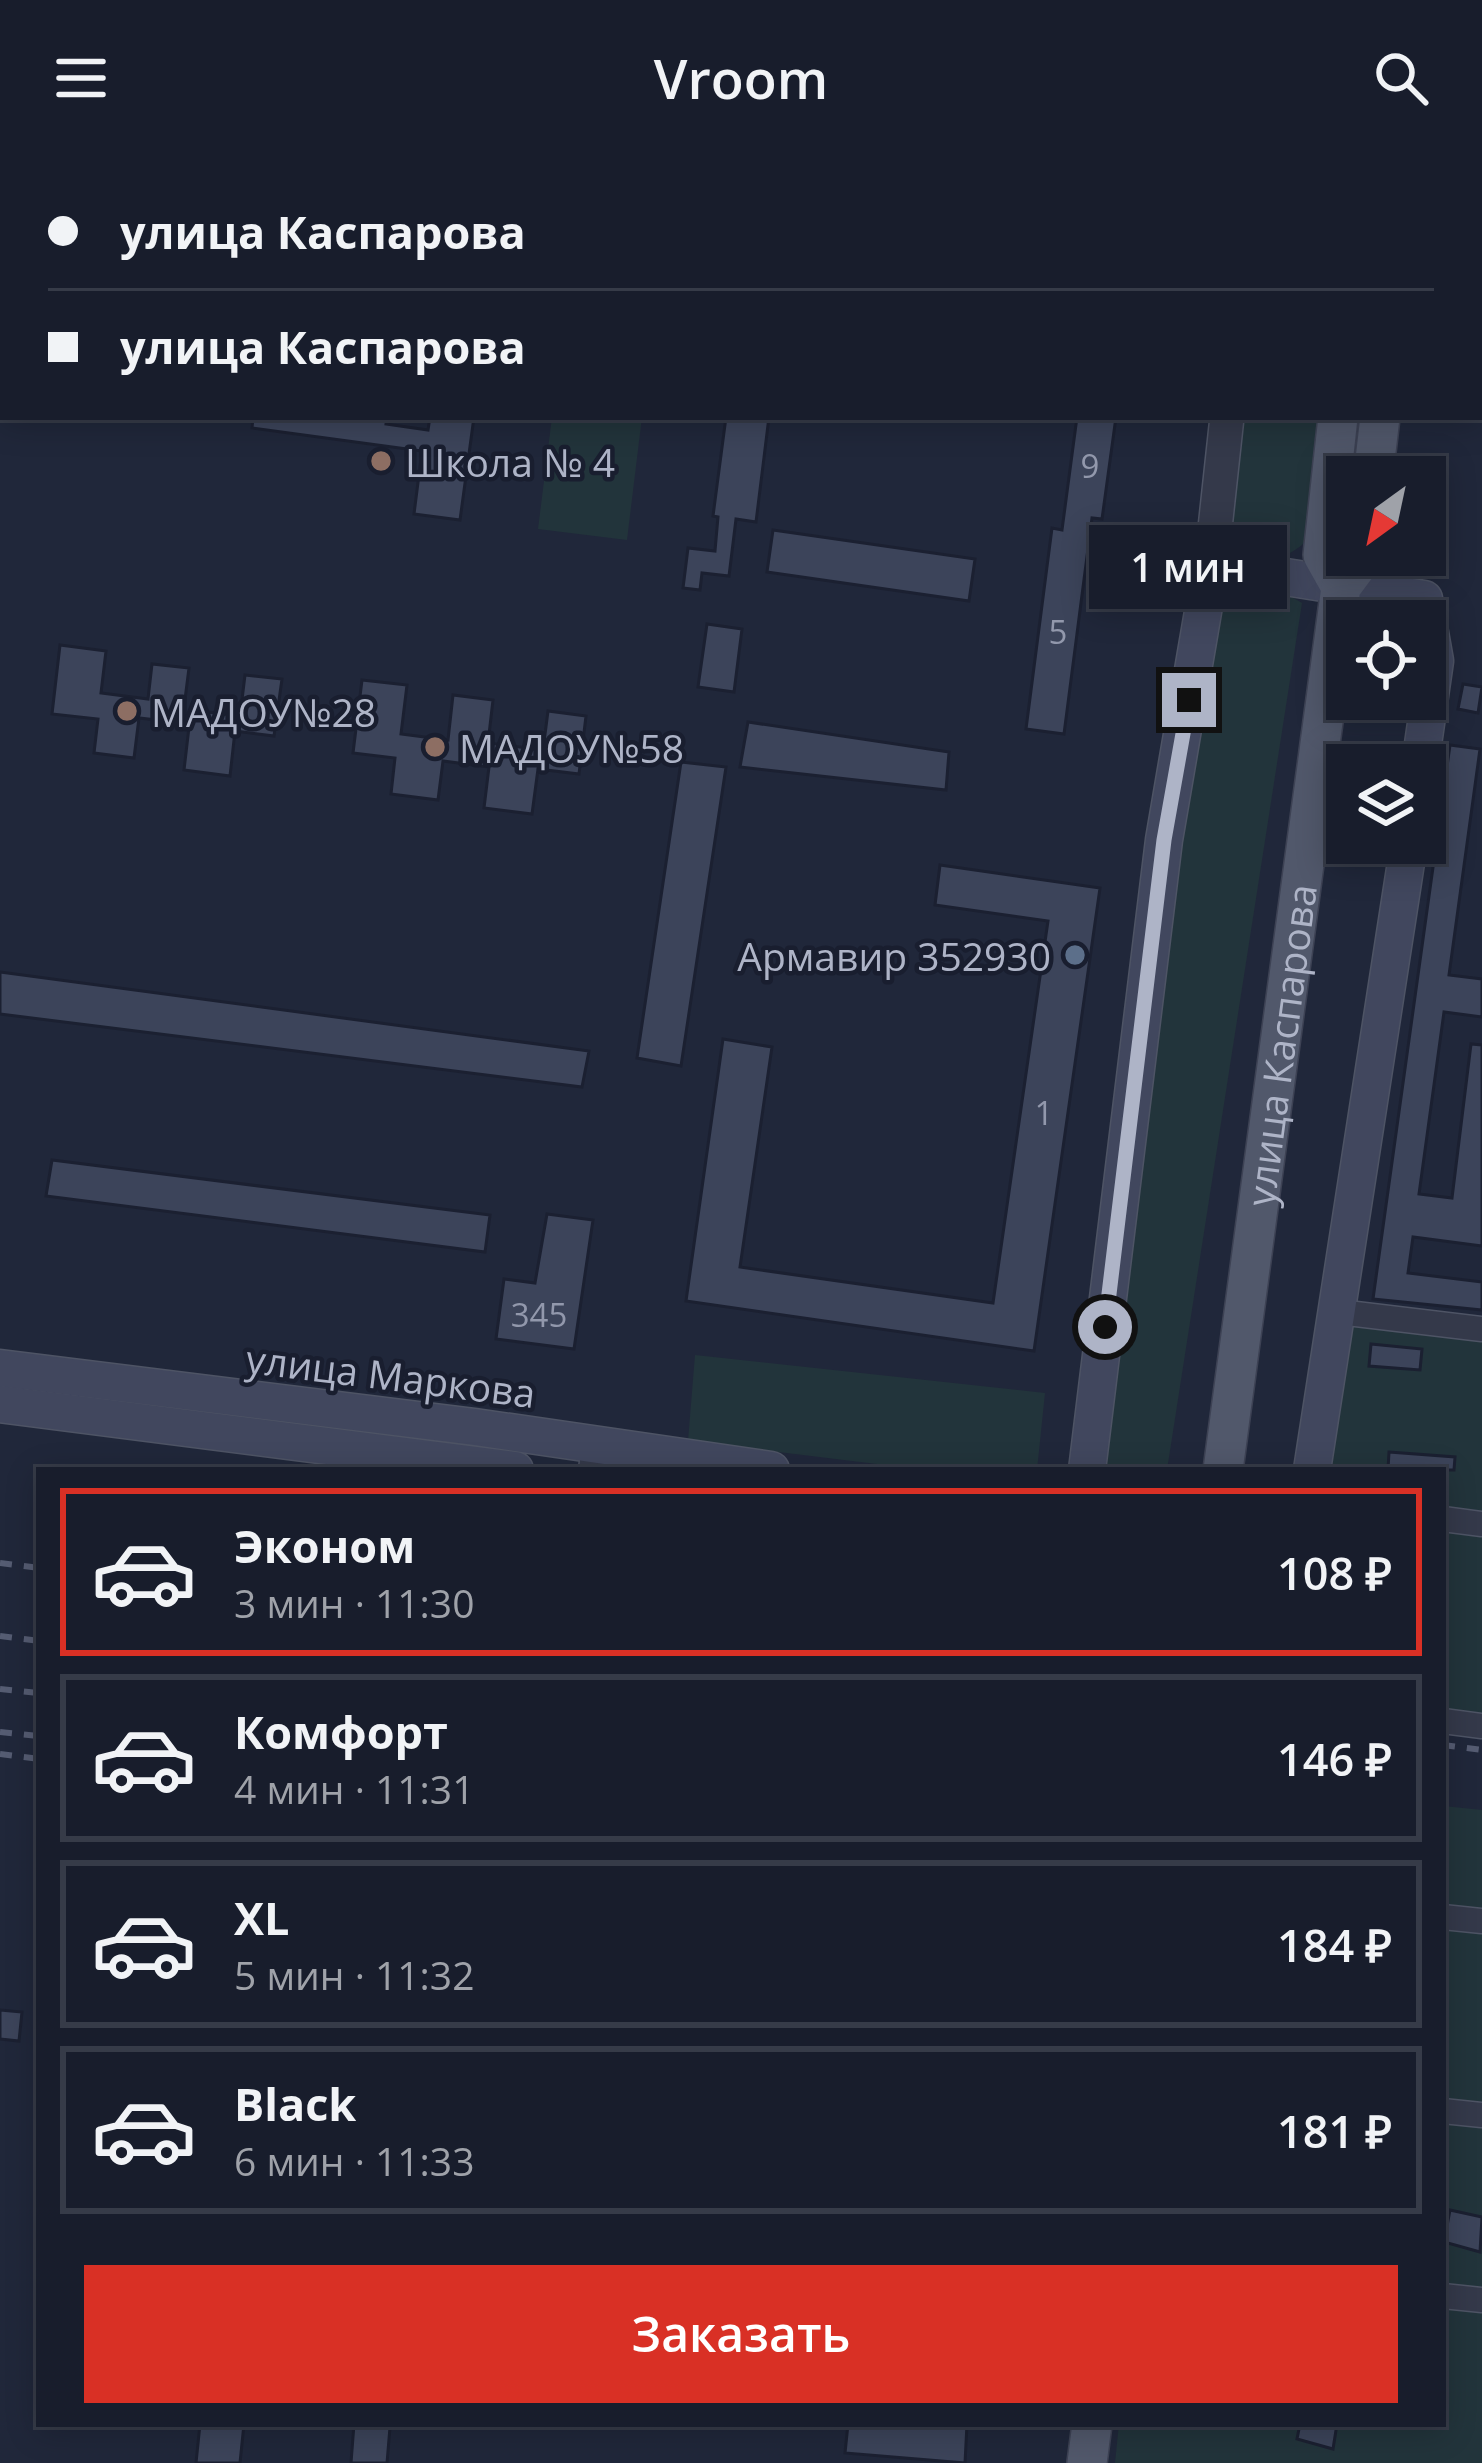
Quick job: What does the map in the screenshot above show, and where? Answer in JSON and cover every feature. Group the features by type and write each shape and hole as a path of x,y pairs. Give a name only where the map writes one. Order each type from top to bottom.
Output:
{"main road":[{"name":"улица Каспарова","path":"1336,456 1338,420"},
{"path":"1375,456 1380,420"},
{"path":"1087,1467 1164,840 1211,565 1326,571"},
{"name":"улица Каспарова","path":"1224,1458 1331,576"},
{"path":"1348,576 1424,599 1435,661 1423,744"},
{"path":"1313,1467 1405,864"},
{"name":"улица Маркова","path":"0,1368 475,1427 593,1457 730,1467"},
{"name":"улица Маркова","path":"0,1404 492,1467"},
{"path":"1087,2463 1092,2427"}],"street":[{"path":"1211,565 1227,420"},
{"path":"1339,1312 1482,1328"},
{"path":"470,1464 475,1427"},
{"path":"1446,1520 1482,1524"},
{"path":"1446,1720 1482,1726"},
{"path":"1446,1917 1482,1921"},
{"path":"1446,2110 1482,2115"},
{"path":"1446,2296 1482,2300"}],"shaded area":[{"path":"552,420 642,420 627,540 538,529"},
{"path":"1235,420 1326,420 1310,537 1291,552 1270,557 1249,553 1228,541"},
{"path":"1255,586 1278,589 1302,603 1167,1467 1104,1467 1101,1447 1210,618 1227,594"},
{"path":"1339,1312 1482,1329 1482,1726 1446,1721 1446,1467 1313,1467"},
{"path":"695,1355 1045,1393 1037,1467 901,1467 688,1441"},
{"path":"1446,1806 1482,1810 1482,2463 1115,2463 1119,2427 1446,2427"}],"building":[{"path":"253,420 387,420 386,424 428,430 430,420 474,420 460,520 414,514 422,451 252,428"},
{"path":"726,420 769,420 756,522 736,519 729,576 702,573 700,590 683,588 688,548 715,551 718,517 713,516"},
{"path":"1077,420 1116,420 1102,519 1092,518 1064,734 1026,729 1052,528 1062,530"},
{"path":"773,530 975,559 969,601 767,572"},
{"path":"707,624 742,629 734,692 698,687"},
{"name":"МАДОУ№28","path":"60,645 106,651 101,693 148,699 152,664 189,668 182,723 139,718 134,758 94,753 98,719 52,714"},
{"path":"245,675 282,679 274,736 235,731 230,776 184,770 191,710 240,716"},
{"name":"МАДОУ№58","path":"362,680 407,685 401,734 448,740 453,695 493,700 488,743 543,750 548,711 586,716 579,774 538,769 532,814 484,808 489,767 443,761 438,800 391,794 395,758 353,753"},
{"path":"1463,684 1482,687 1478,713 1458,709"},
{"path":"748,722 949,752 946,790 740,767"},
{"path":"1450,745 1480,749 1449,975 1482,979 1482,1017 1444,1012 1419,1194 1452,1198 1471,1044 1482,1045 1482,1246 1413,1237 1408,1273 1482,1282 1482,1310 1373,1299 1433,864 1446,864"},
{"path":"681,762 726,767 681,1066 637,1058"},
{"path":"940,865 1100,888 1034,1351 686,1301 723,1039 772,1047 740,1267 993,1303 1048,921 935,905"},
{"path":"0,972 589,1051 582,1087 0,1014"},
{"path":"52,1160 490,1215 485,1252 46,1196"},
{"path":"547,1214 593,1220 574,1349 496,1339 504,1279 535,1283"},
{"path":"1371,1344 1422,1349 1420,1370 1369,1366"},
{"path":"1389,1452 1455,1457 1454,1470 1388,1467"},
{"path":"0,2010 22,2012 19,2041 0,2039"},
{"path":"1450,2210 1482,2217 1480,2252 1446,2243"},
{"path":"200,2427 244,2427 240,2463 196,2463"},
{"path":"354,2427 390,2427 387,2463 351,2463"},
{"path":"848,2427 967,2427 965,2463 845,2453"},
{"path":"1299,2427 1337,2427 1333,2449 1297,2439"}],"railway":[{"path":"0,1563 36,1568"},
{"path":"0,1636 36,1641"},
{"path":"0,1689 36,1693"},
{"path":"0,1732 36,1736"},
{"path":"1446,1745 1482,1750"},
{"path":"0,1754 36,1759"}],"place":[{"name":"Школа № 4","path":"381,461"},
{"name":"МАДОУ№28","path":"127,711"},
{"name":"МАДОУ№58","path":"435,747"},
{"name":"Армавир 352930","path":"1075,955"}],"route":[{"path":"1105,1327 1164,840 1189,700"}]}
